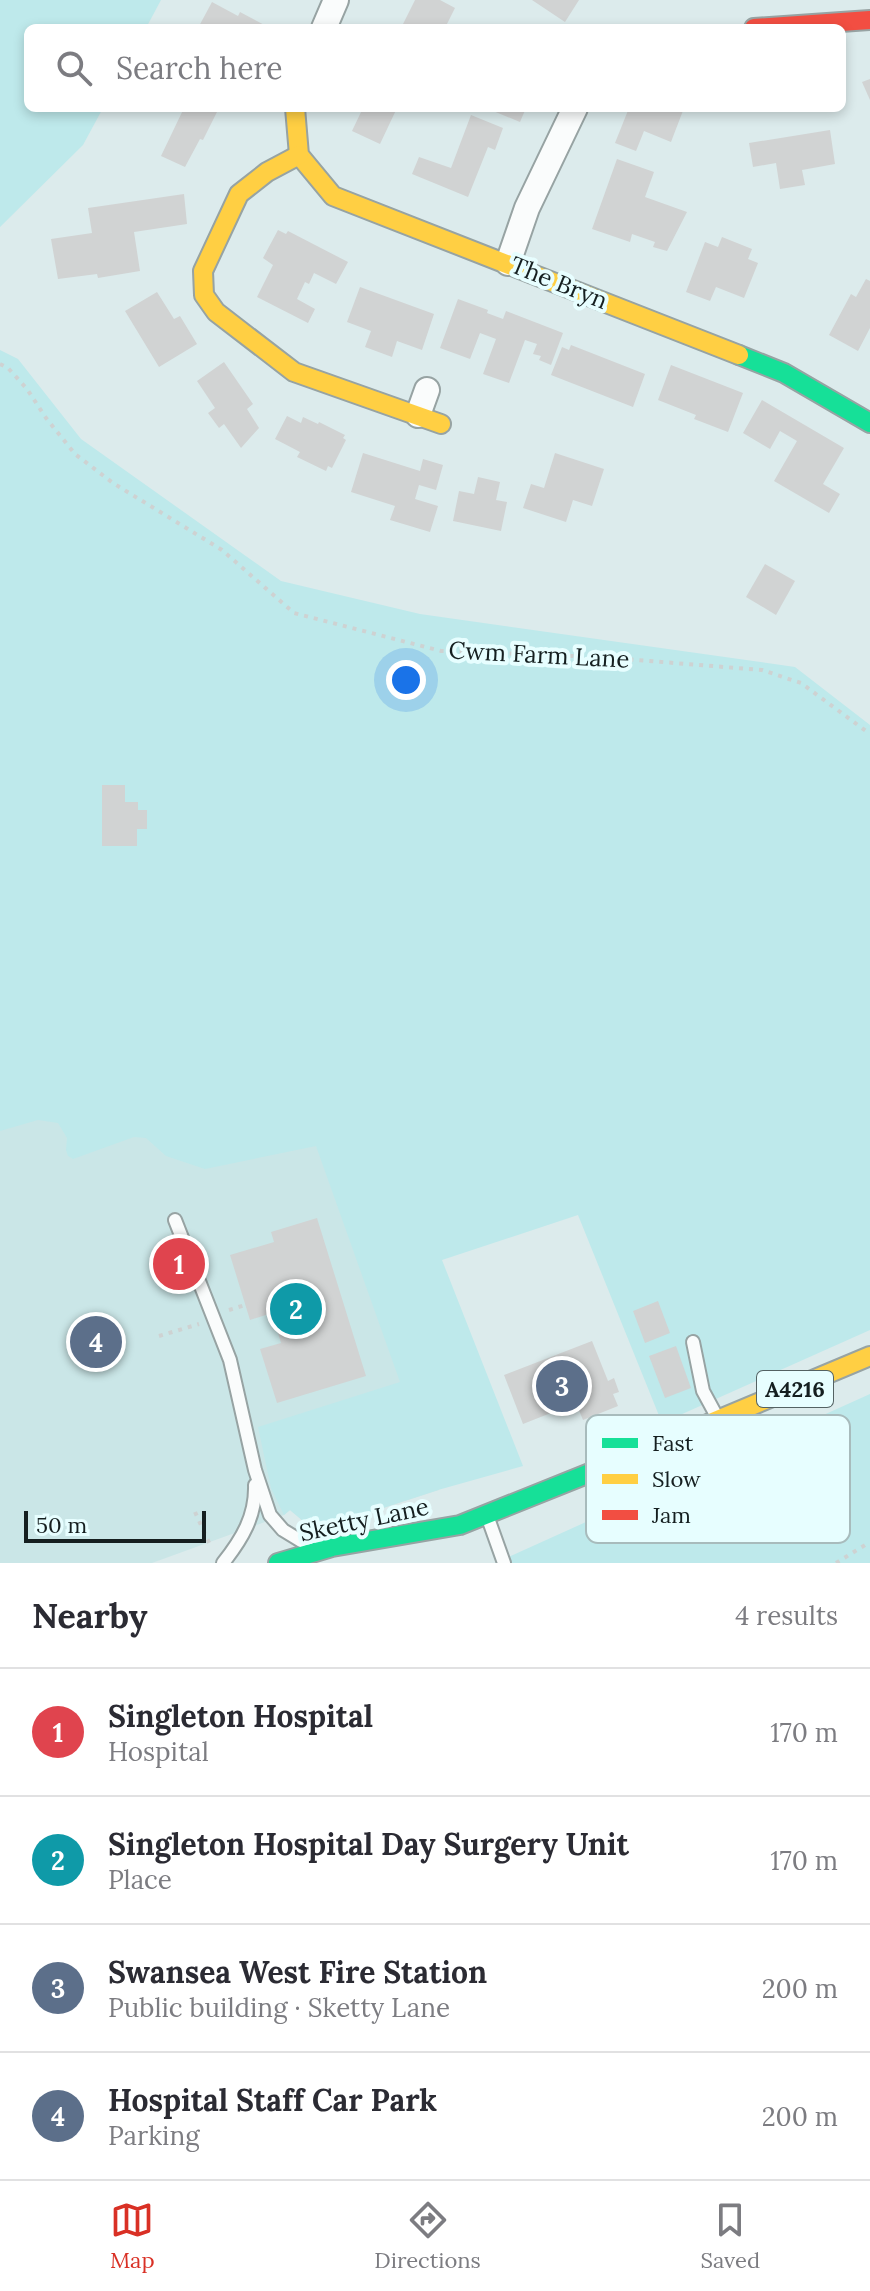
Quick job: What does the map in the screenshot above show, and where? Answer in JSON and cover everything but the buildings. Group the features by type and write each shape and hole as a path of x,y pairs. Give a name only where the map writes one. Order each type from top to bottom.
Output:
{"street":[{"path":"326,24 336,0"},
{"path":"812,24 870,20"},
{"path":"295,112 299,155 267,172 239,194 203,271 204,295 216,312 294,372 429,420 427,390"},
{"path":"508,263 527,208 573,112"},
{"name":"The Bryn","path":"299,155 333,196 784,373 870,423"},
{"name":"Sketty Lane","path":"733,1415 870,1356"},
{"name":"Sketty Lane","path":"278,1563 332,1547 460,1525 586,1475"},
{"name":"Sketty Lane","path":"422,1548 460,1525"}],"lane":[{"path":"175,1220 230,1360 255,1470 270,1515 283,1530 301,1541 332,1547"},
{"path":"693,1342 703,1391 716,1415"},
{"path":"223,1563 249,1524 256,1502 255,1470"},
{"path":"487,1515 504,1563"}],"path":[{"name":"Cwm Farm Lane","path":"0,364 8,368 27,389 75,454 113,483 222,550 294,613 441,651 599,657 762,670 801,683 870,734"},
{"path":"195,1512 210,1545"},
{"path":"836,1563 870,1542"}],"shaded area":[{"path":"0,0 161,0 148,24 24,24 24,112 101,112 83,145 0,227"},
{"path":"0,350 18,359 81,439 281,581 420,614 795,667 870,725 870,1330 680,1415 659,1415 578,1215 442,1260 523,1466 331,1525 312,1524 290,1510 284,1515 271,1488 258,1427 400,1382 316,1146 205,1169 166,1156 146,1138 134,1137 73,1159 68,1156 67,1138 58,1123 38,1120 0,1131"},
{"path":"278,810 439,1490 331,1525 303,1521 290,1510 284,1515 152,1563 0,1563 0,960"},
{"path":"870,1394 870,1563 495,1563 586,1522 586,1543 850,1543 850,1415 823,1415"}],"traffic: fast":[{"path":"739,355 784,373 870,423"},
{"path":"278,1563 332,1547 460,1525 586,1474"}],"traffic: slow":[{"path":"295,112 299,155 333,196 739,355"},
{"path":"299,155 267,172 239,194 203,271 204,295 216,312 294,372 441,424"},
{"path":"729,1415 870,1356"}],"traffic: jam":[{"path":"812,24 870,20"}],"place":[{"name":"Singleton Hospital","path":"179,1264"},
{"name":"Singleton Hospital Day Surgery Unit","path":"296,1309"},
{"name":"Hospital Staff Car Park","path":"96,1342"},
{"name":"Swansea West Fire Station","path":"562,1386"}]}
